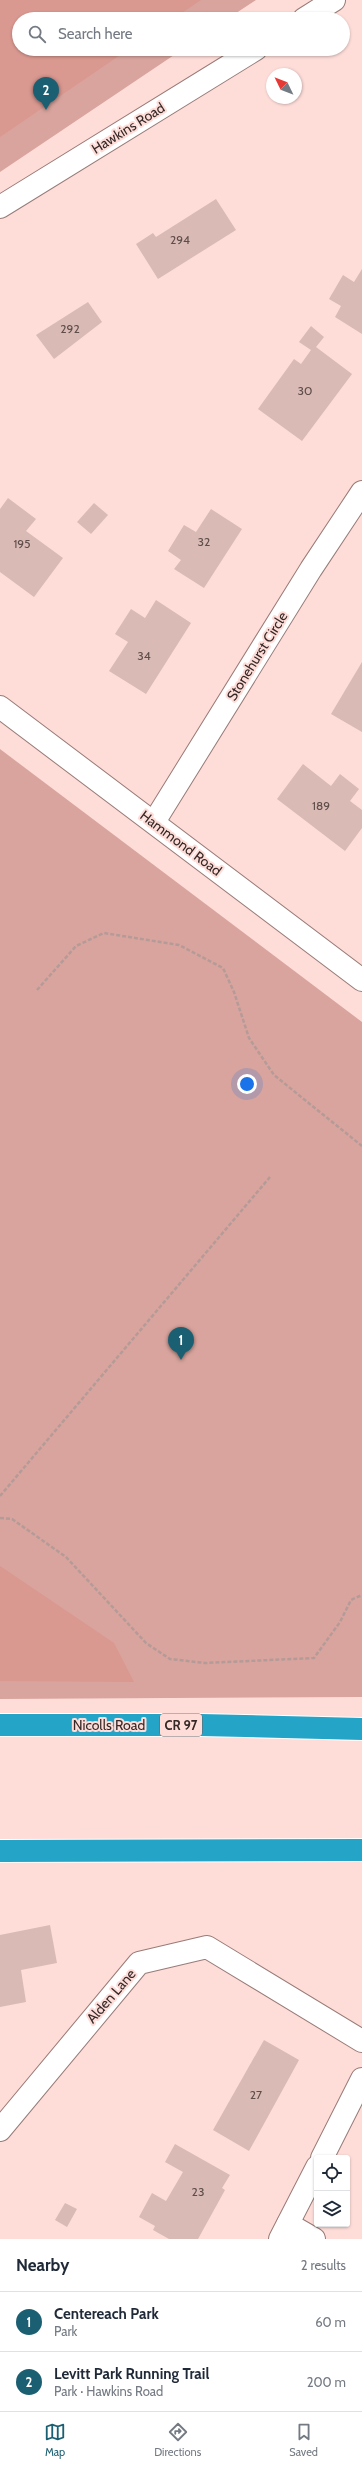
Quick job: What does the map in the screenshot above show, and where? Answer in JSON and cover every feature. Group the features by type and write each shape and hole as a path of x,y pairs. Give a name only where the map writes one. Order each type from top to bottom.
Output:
{"highway":[{"name":"Nicolls Road","path":"0,1725 201,1725 362,1729"},
{"path":"0,1851 362,1850"}],"street":[{"path":"315,12 334,0"},
{"name":"Hawkins Road","path":"0,207 245,56"},
{"name":"Stonehurst Circle","path":"154,822 311,568 362,492"},
{"name":"Hammond Road","path":"0,707 362,980"},
{"name":"Alden Lane","path":"0,2130 140,1963 207,1947 362,2041"},
{"path":"324,2155 362,2080"},
{"path":"314,2173 284,2232 314,2239"}],"path":[{"path":"37,990 76,946 104,933 179,945 223,968 234,992 249,1038 274,1075 362,1146"},
{"path":"0,1496 270,1177"},
{"path":"0,1518 12,1519 66,1557 146,1643 170,1659 205,1663 314,1658 340,1622 351,1600 362,1595"}],"shaded area":[{"path":"0,0 256,0 238,12 12,12 12,56 173,56 0,172"},
{"path":"0,0 201,0 183,12 12,12 12,56 119,56 0,137"},
{"path":"0,749 362,1022 362,1697 0,1699"},
{"path":"0,1566 114,1643 134,1682 0,1681"}],"building":[{"path":"216,199 236,230 158,279 136,244 153,233 156,237"},
{"path":"362,269 362,334 335,317 341,306 329,299 343,275 354,282"},
{"path":"88,302 102,322 54,359 36,335"},
{"path":"311,326 324,337 316,347 352,374 302,441 258,409 294,359 301,364 311,350 299,342"},
{"path":"8,498 36,519 26,531 63,558 34,597 0,572 0,509"},
{"path":"94,503 108,515 91,534 77,522"},
{"path":"211,509 242,529 204,588 174,569 181,560 168,551 184,525 196,532"},
{"path":"156,600 191,623 146,694 109,671 128,642 115,634 131,609 145,618"},
{"path":"362,662 362,732 331,714"},
{"path":"303,764 331,786 340,774 359,789 350,801 362,810 362,828 345,851 277,799"},
{"path":"50,1925 57,1963 21,1970 26,2002 0,2007 0,1935"},
{"path":"264,2040 299,2060 249,2151 213,2130"},
{"path":"175,2144 230,2175 222,2188 225,2190 198,2239 169,2239 153,2230 155,2226 139,2217 152,2193 166,2201 183,2172 165,2162"},
{"path":"65,2203 77,2209 67,2227 55,2220"}],"place":[{"name":"Levitt Park Running Trail","path":"46,110"},
{"name":"Centereach Park","path":"181,1360"}]}
